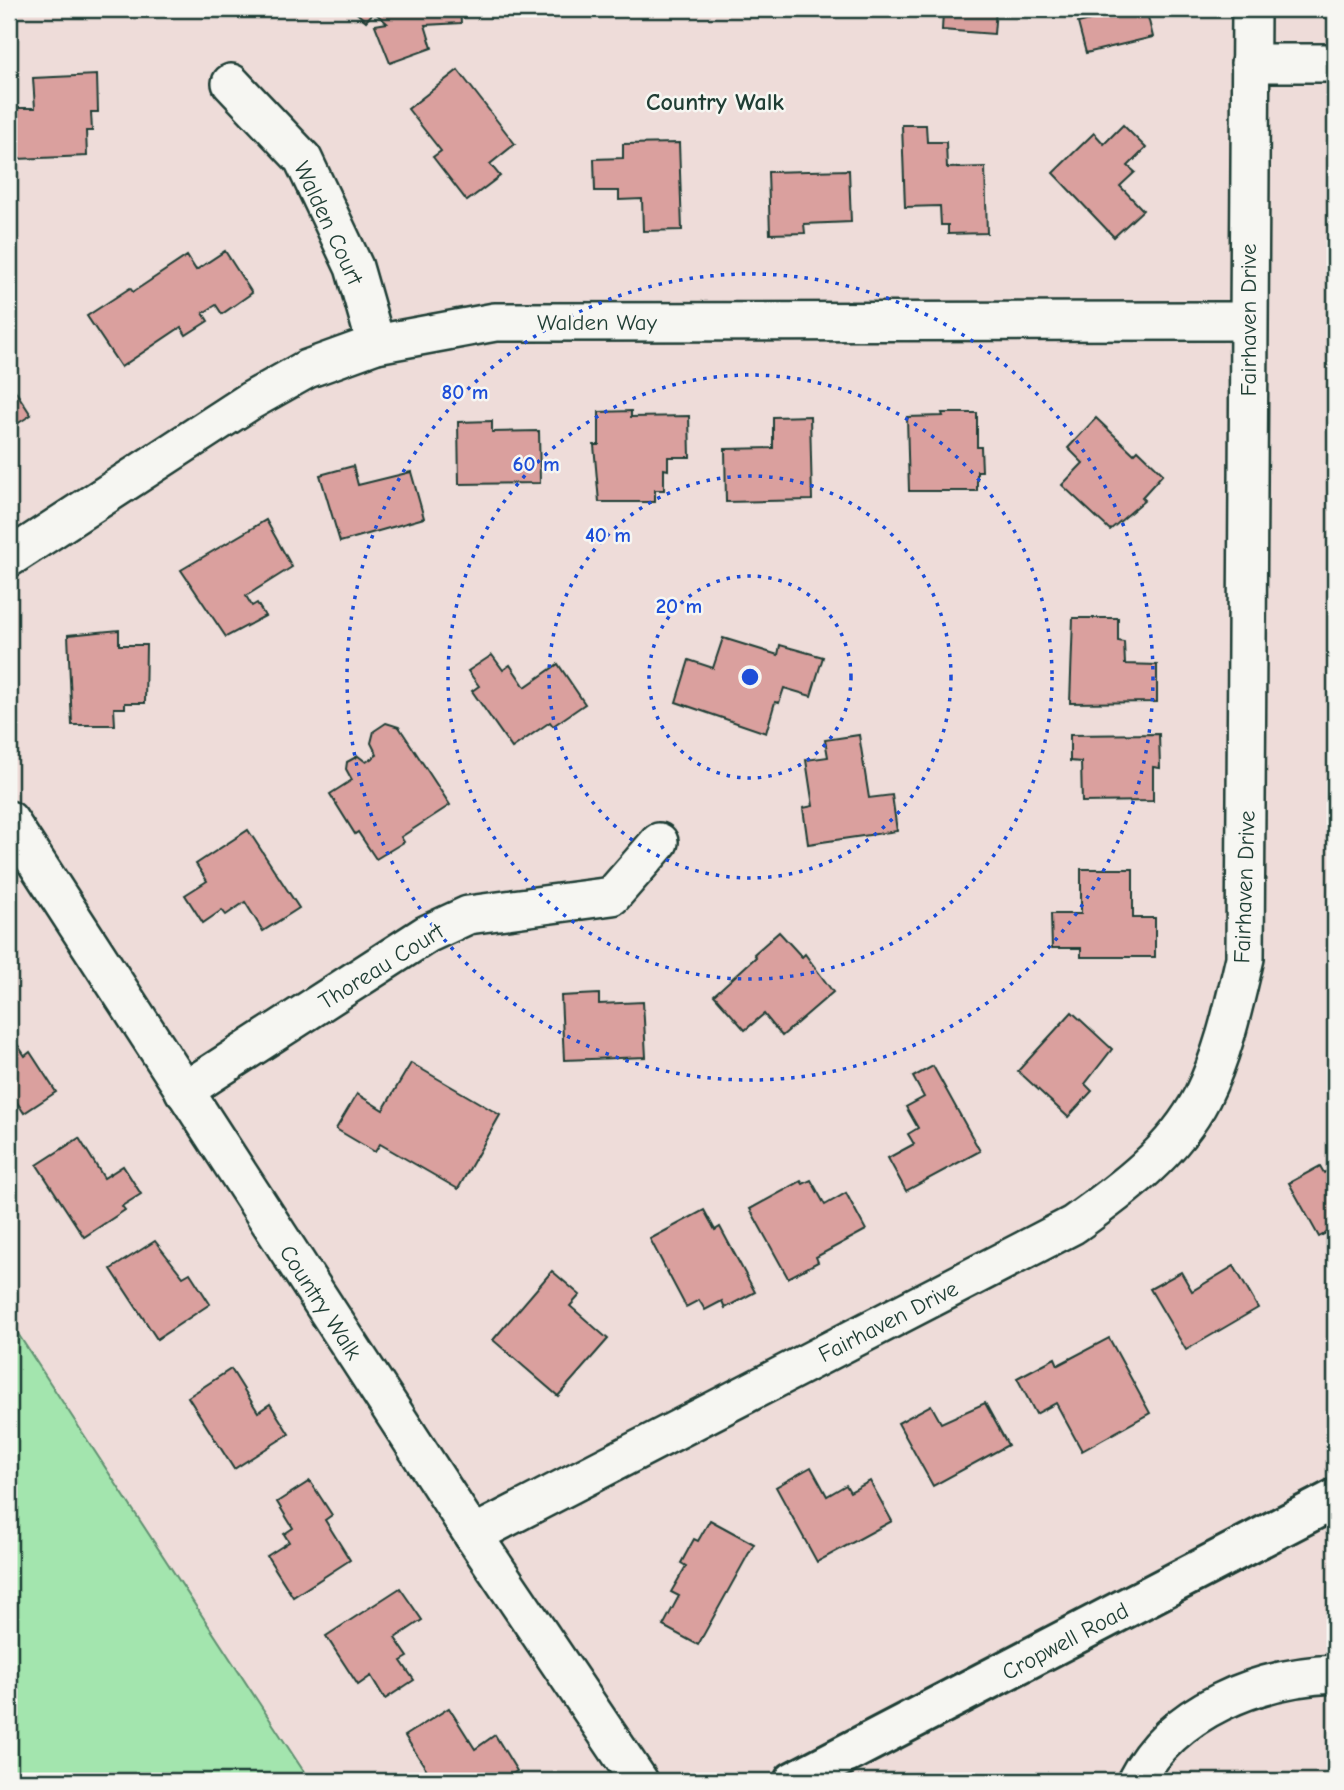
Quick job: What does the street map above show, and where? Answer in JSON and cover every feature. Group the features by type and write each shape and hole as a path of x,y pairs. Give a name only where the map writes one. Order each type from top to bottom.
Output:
{"street":[{"path":"1251,9 1250,63 1335,63"},
{"name":"Fairhaven Drive","path":"473,1535 1073,1225 1138,1176 1170,1144 1202,1098 1225,1040 1245,958 1250,63"},
{"name":"Walden Court","path":"231,83 303,159 354,267 376,344"},
{"name":"Walden Way","path":"9,558 250,401 307,369 376,344 495,323 1247,321"},
{"name":"Country Walk","path":"9,820 473,1535 639,1781"},
{"name":"Thoreau Court","path":"184,1091 427,934 468,915 612,896 659,842"},
{"name":"Cropwell Road","path":"793,1781 1335,1499"},
{"path":"1136,1781 1158,1746 1215,1706 1264,1684 1335,1674"}],"green space":[{"path":"9,1320 310,1781 9,1781"}],"building":[{"path":"352,9 460,9 461,23 425,25 432,48 390,63 375,25 387,23 374,12 366,21"},
{"path":"911,9 996,9 994,34 942,30 943,12"},
{"path":"1092,9 1146,9 1153,37 1086,53 1078,23 1094,19"},
{"path":"458,70 515,144 490,164 500,176 467,201 433,157 441,151 408,109"},
{"path":"97,75 98,112 91,112 92,131 86,131 87,156 17,159 15,108 35,108 33,78"},
{"path":"902,125 926,125 927,142 946,142 947,168 985,167 987,233 948,234 948,225 941,225 940,206 905,207"},
{"path":"1123,125 1146,148 1128,166 1135,172 1120,186 1143,210 1114,237 1053,173 1094,133 1104,144"},
{"path":"679,143 682,230 643,231 642,199 619,200 619,191 595,191 594,159 623,158 623,144"},
{"path":"849,170 851,222 804,224 805,233 770,234 768,172"},
{"path":"225,251 252,293 222,314 216,305 203,313 208,321 186,335 181,327 121,367 87,316 130,288 133,292 187,256 196,270"},
{"path":"9,381 31,415 9,429"},
{"path":"631,411 631,417 689,416 690,457 668,457 668,470 664,469 664,490 655,490 655,502 599,502 594,445 599,445 599,412"},
{"path":"942,413 977,413 977,447 981,447 982,471 977,471 977,491 909,491 907,417 943,416"},
{"path":"810,416 812,500 726,502 725,449 773,448 773,417"},
{"path":"1096,418 1134,454 1138,450 1163,474 1142,497 1145,500 1110,530 1062,485 1083,463 1068,448"},
{"path":"492,421 492,432 539,431 540,483 459,484 458,422"},
{"path":"353,466 358,485 411,472 424,518 340,542 320,475"},
{"path":"266,520 292,567 246,596 252,606 257,603 265,616 226,637 181,570"},
{"path":"1073,618 1118,618 1118,641 1124,642 1125,664 1157,665 1157,702 1070,703"},
{"path":"119,630 119,645 146,645 145,703 125,703 125,708 114,708 115,725 72,725 68,635"},
{"path":"723,638 778,655 780,645 823,657 811,696 784,688 779,703 775,702 766,733 676,702 689,660 713,668"},
{"path":"492,655 503,670 510,665 525,687 558,664 585,704 553,726 550,722 512,748 472,691 479,686 468,671"},
{"path":"386,723 399,727 450,805 401,837 404,842 376,859 358,832 355,834 330,794 352,780 346,769 347,762 358,756 366,762 377,755 371,743 374,731"},
{"path":"1159,734 1160,768 1153,767 1153,801 1082,802 1081,762 1070,761 1070,735"},
{"path":"859,735 869,798 892,795 897,831 808,844 803,808 813,806 806,760 828,757 825,740"},
{"path":"248,830 299,908 263,931 245,902 226,915 222,910 203,923 185,895 207,881 196,864"},
{"path":"1081,869 1133,869 1133,918 1155,918 1155,957 1081,957 1081,948 1052,948 1051,914 1081,914"},
{"path":"779,932 802,957 805,954 833,992 782,1036 764,1014 745,1030 714,995"},
{"path":"599,994 599,1004 643,1002 646,1057 564,1060 561,996"},
{"path":"1072,1012 1112,1049 1085,1084 1092,1091 1068,1117 1018,1071"},
{"path":"9,1038 12,1043 15,1041 25,1056 30,1052 56,1092 24,1113 9,1090"},
{"path":"411,1063 500,1115 458,1189 380,1144 375,1152 336,1129 357,1094 383,1110"},
{"path":"933,1066 980,1151 906,1191 888,1158 914,1144 908,1134 918,1128 906,1107 924,1097 913,1077"},
{"path":"79,1138 104,1178 123,1166 141,1194 122,1206 125,1210 84,1237 37,1165"},
{"path":"1320,1166 1324,1173 1335,1167 1335,1228 1319,1237 1289,1183"},
{"path":"811,1180 825,1205 846,1193 866,1230 816,1257 818,1262 788,1278 750,1209 801,1181 803,1184"},
{"path":"704,1210 715,1230 720,1227 755,1292 725,1308 722,1301 705,1310 699,1300 686,1307 650,1239"},
{"path":"155,1241 183,1277 190,1273 210,1304 157,1339 111,1269"},
{"path":"1234,1266 1258,1308 1186,1350 1150,1289 1181,1272 1192,1291"},
{"path":"552,1271 580,1295 570,1306 608,1339 558,1396 493,1340"},
{"path":"1109,1338 1150,1413 1082,1451 1056,1403 1036,1414 1017,1378 1055,1358 1058,1365"},
{"path":"231,1369 258,1412 270,1404 289,1434 234,1469 188,1397"},
{"path":"985,1403 1008,1445 933,1486 898,1423 931,1405 941,1423"},
{"path":"811,1467 827,1496 846,1485 850,1492 870,1481 892,1521 817,1562 776,1487"},
{"path":"310,1481 332,1515 325,1520 350,1560 293,1597 267,1556 289,1542 284,1534 293,1528 277,1502"},
{"path":"710,1520 754,1544 698,1645 663,1626 679,1596 671,1592 686,1566 681,1563 694,1539 698,1541"},
{"path":"400,1588 422,1620 395,1638 408,1657 401,1661 414,1680 385,1699 371,1676 358,1685 326,1636"},
{"path":"449,1708 475,1749 495,1735 517,1771 500,1781 434,1781 405,1736"}],"district":[{"name":"Country Walk","path":"715,102"}]}
